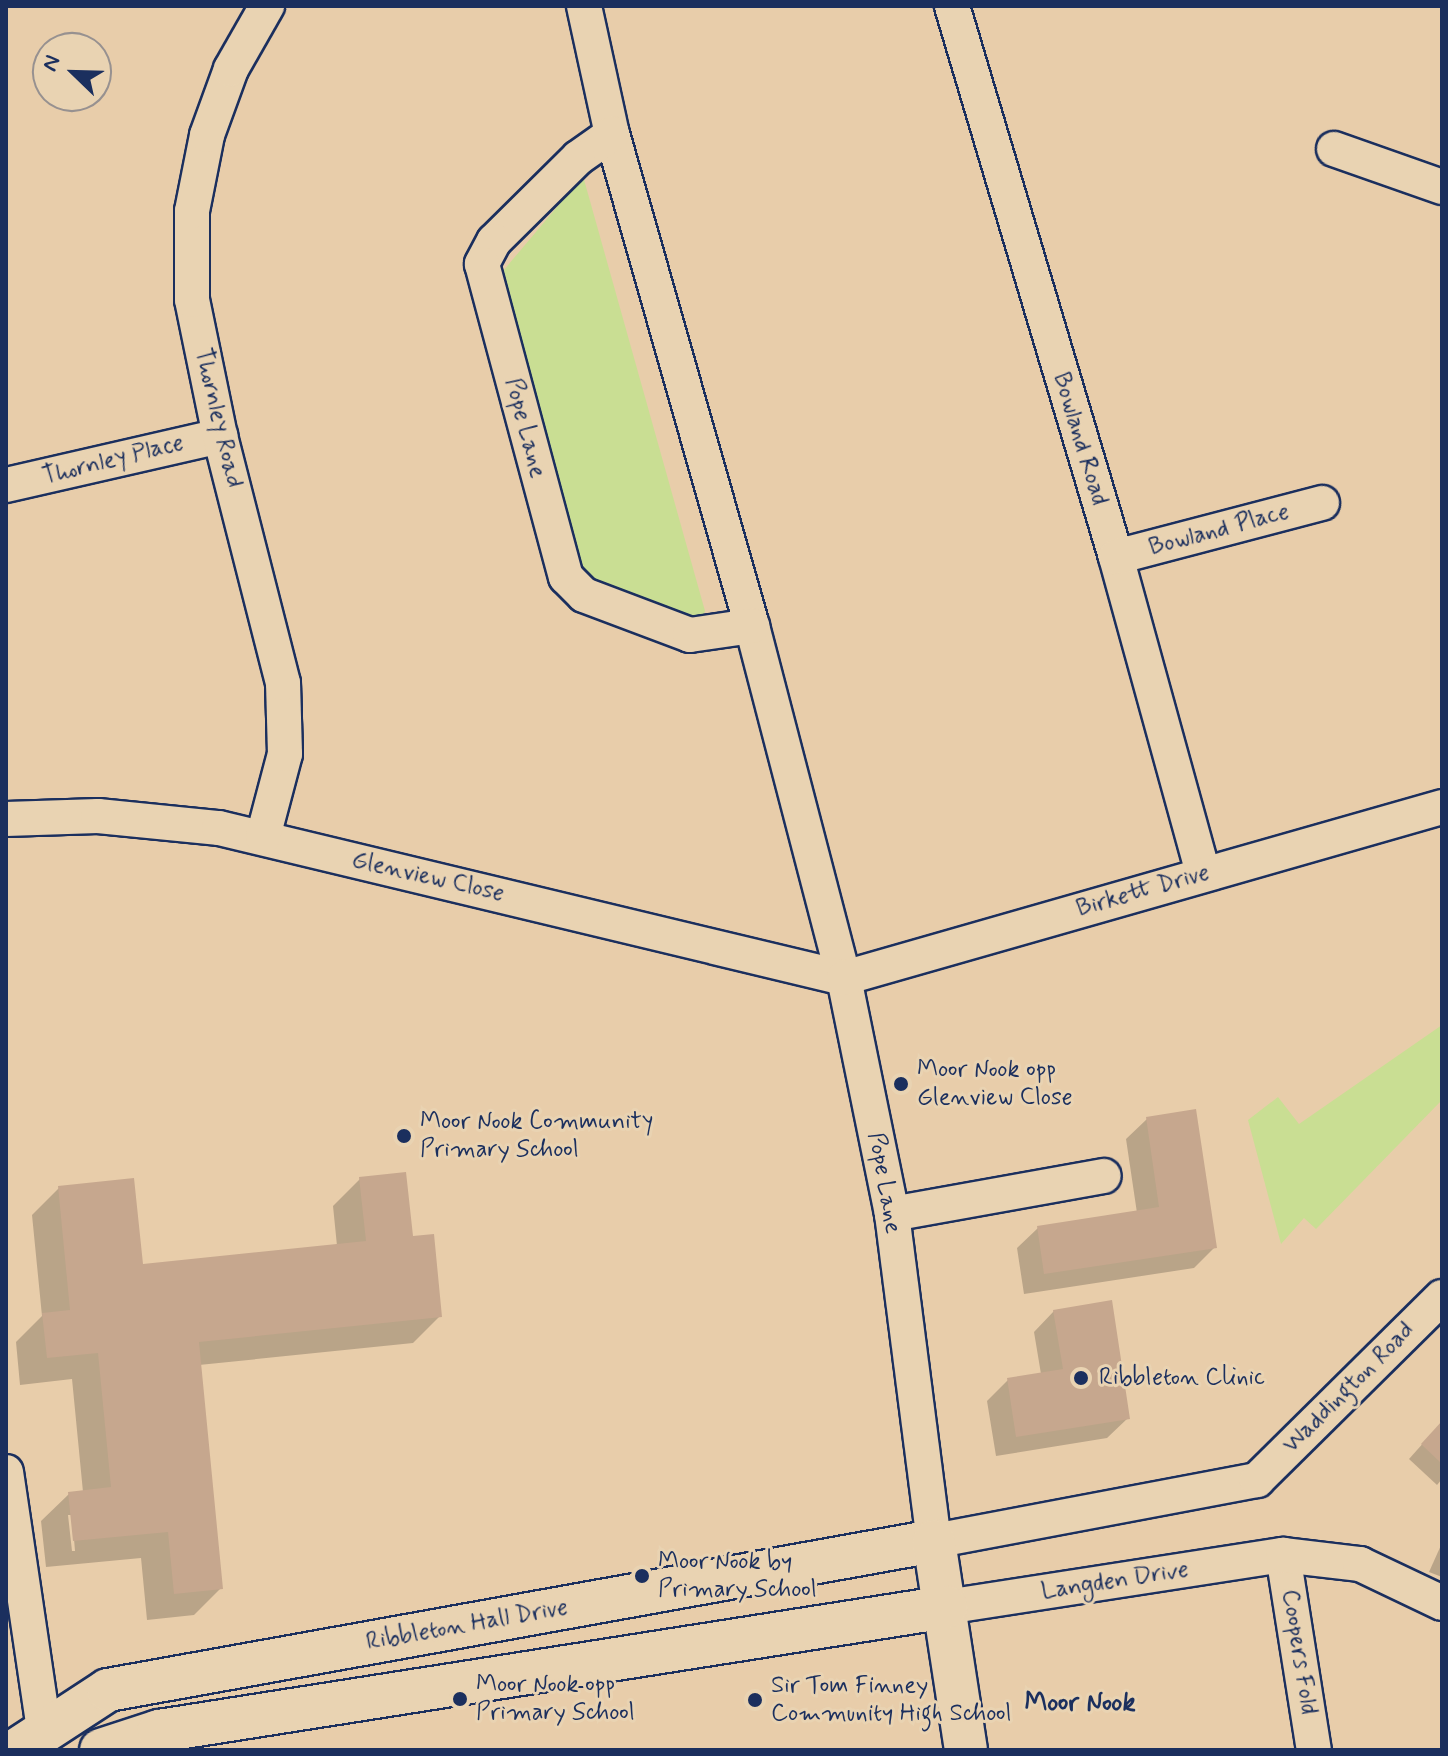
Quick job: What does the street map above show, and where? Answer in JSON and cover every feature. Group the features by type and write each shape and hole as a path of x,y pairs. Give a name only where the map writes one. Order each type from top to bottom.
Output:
{"street":[{"name":"Thornley Road","path":"263,837 285,754 283,683 220,436 192,300 192,211 207,135 226,82 267,6"},
{"name":"Pope Lane","path":"584,6 612,134 752,626 844,978 892,1214 934,1541 966,1750"},
{"name":"Bowland Road","path":"952,6 1116,557 1203,873"},
{"name":"Pope Lane","path":"612,134 578,158 504,231 482,264 566,577 584,595 690,635 752,626"},
{"path":"1334,149 1442,187"},
{"name":"Thornley Place","path":"6,485 220,436"},
{"name":"Bowland Place","path":"1116,557 1322,503"},
{"name":"Birkett Drive","path":"844,978 1442,807"},
{"name":"Glenview Close","path":"6,819 98,816 219,828 844,978"},
{"path":"892,1214 1104,1176"},
{"name":"Waddington Road","path":"934,1541 1257,1480 1442,1297"},
{"path":"6,1472 40,1743"},
{"name":"Ribbleton Hall Drive","path":"40,1743 108,1690 934,1541"},
{"name":"Langden Drive","path":"946,1607 1283,1555 1360,1564 1442,1603"},
{"name":"Coopers Fold","path":"1283,1555 1314,1750"},
{"path":"101,1750 159,1731 946,1607"}],"green space":[{"path":"583,176 705,611 701,620 591,588 579,567 498,277"},
{"path":"1442,1025 1442,1100 1316,1229 1304,1218 1281,1244 1248,1120 1278,1097 1299,1124"}],"building":[{"path":"1196,1109 1217,1248 1044,1274 1037,1226 1159,1207 1146,1117"},
{"path":"406,1172 413,1236 434,1234 442,1317 199,1342 223,1589 174,1594 168,1532 73,1541 68,1492 111,1487 98,1353 47,1358 42,1313 70,1310 58,1186 134,1178 143,1264 366,1241 359,1177"},
{"path":"1112,1300 1130,1419 1016,1437 1007,1378 1063,1369 1053,1310"},
{"path":"1442,1421 1442,1464 1421,1444"}],"place":[{"name":"Moor Nook opp Glenview Close","path":"901,1084"},
{"name":"Moor Nook Community Primary School","path":"404,1136"},
{"name":"Ribbleton Clinic","path":"1081,1378"},
{"name":"Moor Nook by Primary School","path":"642,1576"},
{"name":"Moor Nook opp Primary School","path":"460,1699"},
{"name":"Sir Tom Finney Community High School","path":"755,1700"}],"district":[{"name":"Moor Nook","path":"1080,1704"}]}
